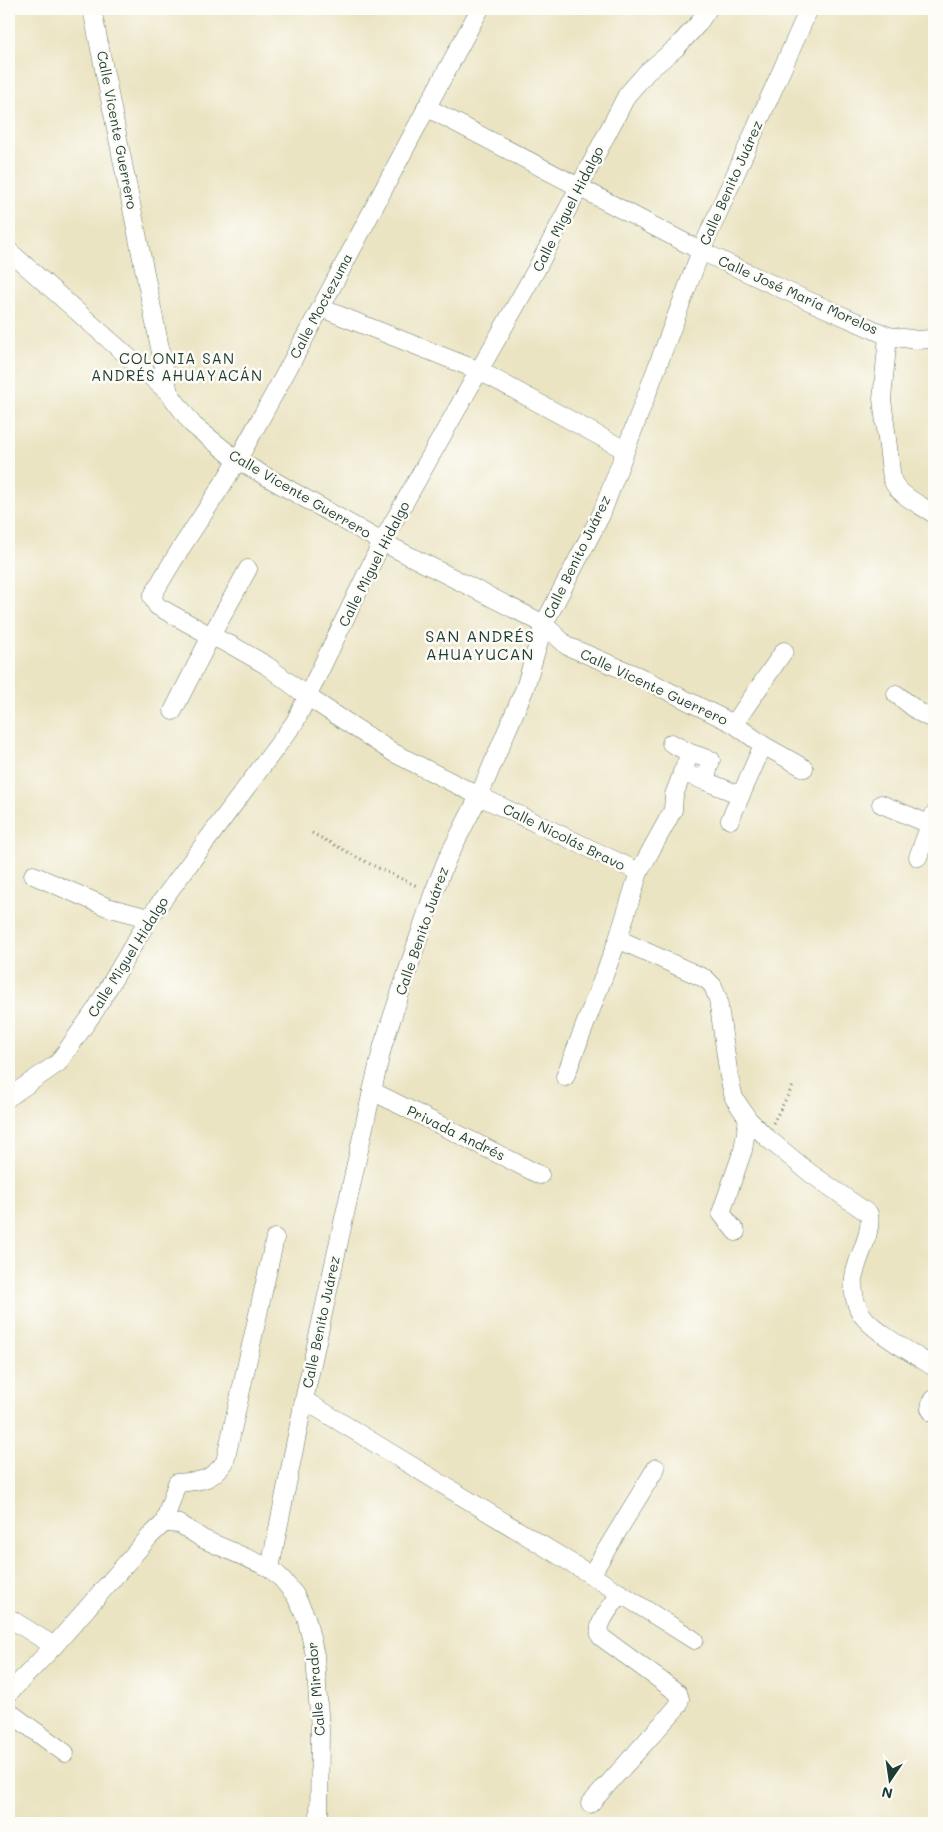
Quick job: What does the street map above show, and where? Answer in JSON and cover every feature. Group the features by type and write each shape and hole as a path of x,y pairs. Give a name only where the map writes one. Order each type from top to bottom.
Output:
{"street":[{"name":"Calle Vicente Guerrero","path":"92,9 170,393 193,425 237,460 382,542 544,624 567,646 638,676 734,724 763,745 804,768"},
{"name":"Calle Moctezuma","path":"152,597 237,460 321,308 426,107 480,9"},
{"name":"Calle Miguel Hidalgo","path":"9,1097 58,1063 96,1009 149,918 284,738 308,696 382,542 536,270 627,95 646,72 676,48 698,24 708,9"},
{"name":"Calle Benito Juárez","path":"270,1568 304,1400 372,1091 383,1046 433,894 447,859 479,796 525,688 544,624 600,515 701,251 809,9"},
{"name":"Calle José María Morelos","path":"426,107 701,251 782,289 888,336 918,340 934,336"},
{"path":"9,251 170,393"},
{"path":"321,308 480,371 625,450"},
{"path":"888,336 882,399 893,484 934,514"},
{"path":"173,712 211,636 248,569"},
{"name":"Calle Nicolás Bravo","path":"152,597 157,606 266,665 308,696 394,753 479,796 639,872 618,939 565,1077"},
{"path":"734,724 784,650"},
{"path":"896,694 919,712 934,720"},
{"path":"671,743 690,753 711,760 705,781"},
{"path":"730,820 763,745"},
{"path":"639,872 673,810 674,795 690,753"},
{"path":"682,772 740,795"},
{"path":"881,804 932,819 918,857"},
{"path":"33,875 107,907 149,918"},
{"path":"618,939 706,979 713,986 718,999 729,1077 734,1098 748,1119 766,1136 810,1173 869,1214 871,1222 855,1269 853,1292 859,1310 872,1326 934,1367"},
{"name":"Privada Andrés","path":"372,1091 540,1175"},
{"path":"736,1232 721,1213 743,1150 748,1119"},
{"path":"10,1690 54,1646 150,1536 164,1523 177,1483 203,1480 217,1474 225,1462 275,1238"},
{"path":"934,1399 930,1410 934,1414"},
{"path":"304,1400 694,1640"},
{"path":"591,1575 656,1468"},
{"path":"164,1523 180,1524 203,1539 270,1568"},
{"name":"Calle Mirador","path":"270,1568 282,1579 295,1596 306,1617 311,1634 315,1655 320,1730 319,1823"},
{"path":"590,1804 678,1706 680,1699 678,1693 601,1637 598,1632 600,1625 620,1594"},
{"path":"9,1618 54,1646"},
{"path":"9,1712 64,1753"}],"path":[{"path":"312,833 370,864 433,894"},
{"path":"766,1136 794,1084"}],"district":[{"name":"COLONIA SAN ANDRÉS AHUAYACÁN","path":"177,368"},
{"name":"SAN ANDRÉS AHUAYUCAN","path":"480,645"}]}
